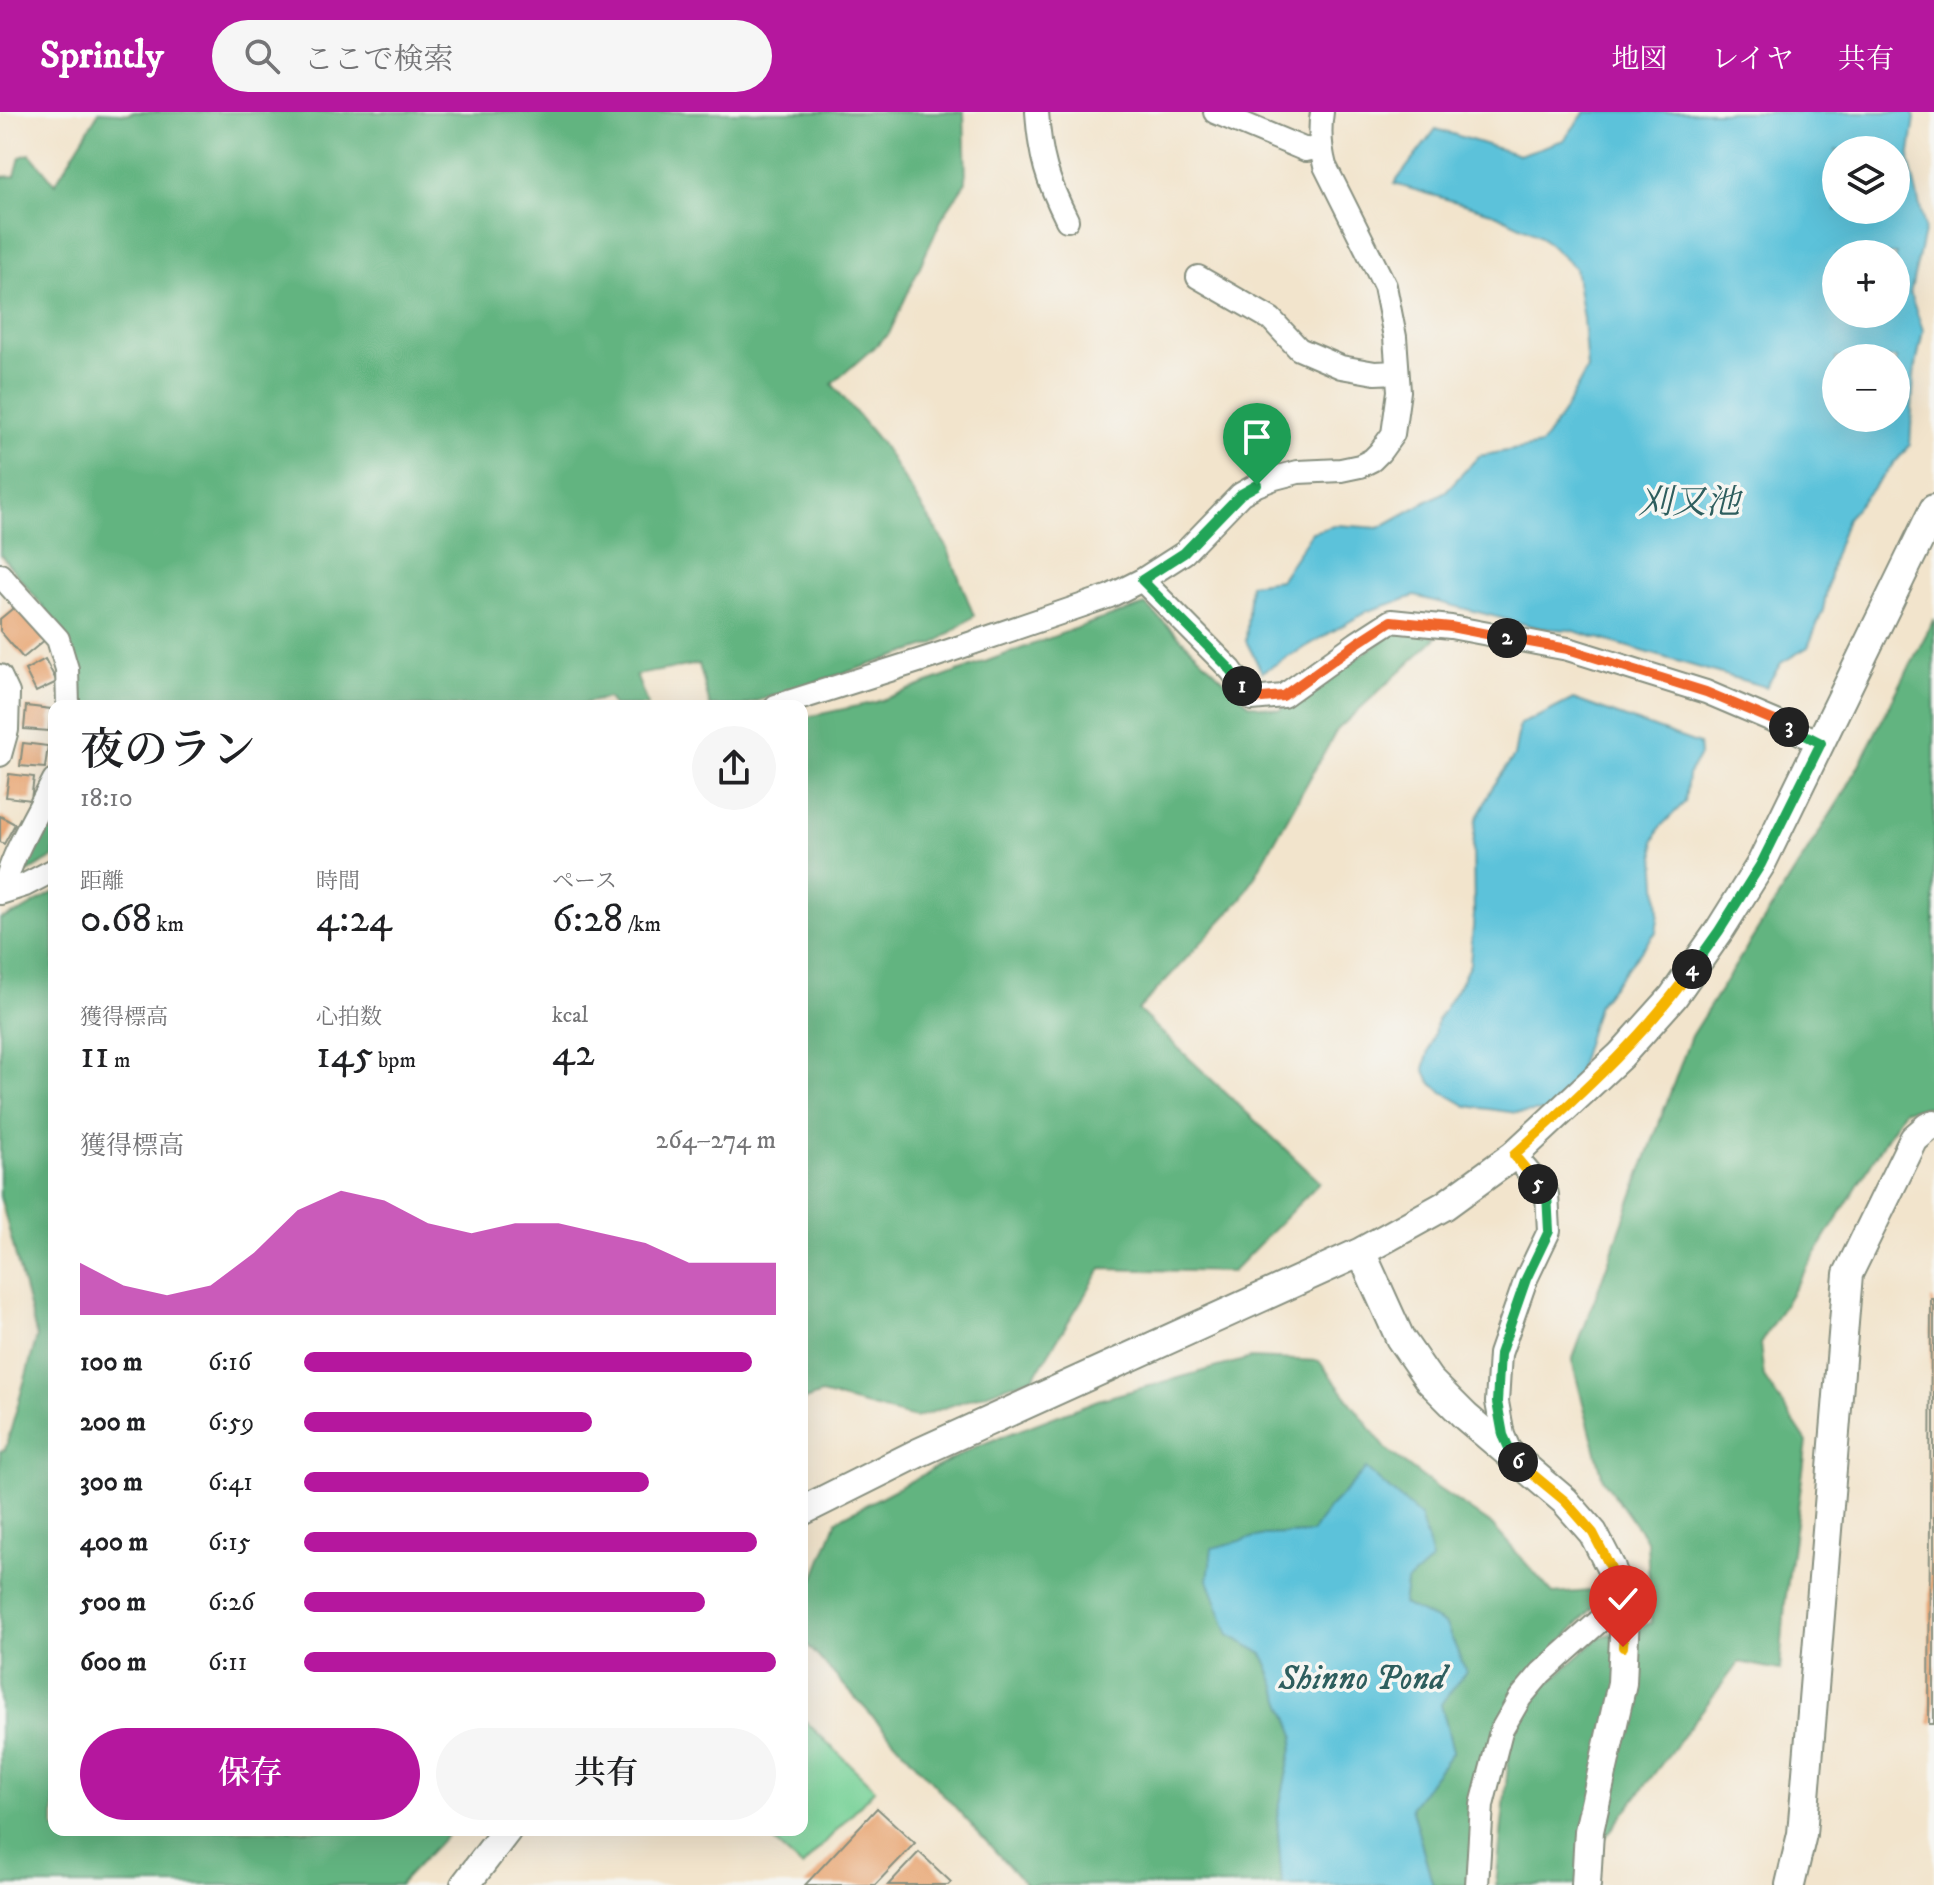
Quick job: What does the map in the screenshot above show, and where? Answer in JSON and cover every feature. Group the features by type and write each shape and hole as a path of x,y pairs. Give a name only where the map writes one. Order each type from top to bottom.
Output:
{"street":[{"path":"1037,112 1039,146 1050,186 1067,220"},
{"path":"1215,112 1306,150 1320,147"},
{"path":"795,700 1110,596 1184,553 1241,494 1257,485 1298,472 1360,466 1380,452 1393,434 1399,391 1395,337 1385,286 1325,166 1320,147 1322,112"},
{"path":"1198,277 1271,319 1299,349 1341,367 1375,373 1397,372"},
{"path":"808,1508 918,1453 1361,1252 1444,1206 1514,1155 1621,1055 1673,997 1719,931 1761,864 1934,509"},
{"path":"0,575 58,639 67,669 68,700"},
{"path":"1142,580 1231,670 1252,699 1283,696 1391,621 1451,627 1568,649 1706,692 1821,743"},
{"path":"0,676 8,693 7,730 0,755"},
{"path":"48,792 5,880 3,892 48,873"},
{"path":"1790,1885 1802,1834 1848,1274 1914,1139 1934,1125"},
{"path":"1513,1457 1503,1435 1497,1402 1500,1354 1526,1279 1549,1231 1547,1194 1514,1155"},
{"path":"1361,1252 1400,1338 1429,1380 1466,1417 1565,1501 1593,1533 1611,1568 1625,1613 1622,1683 1589,1831 1586,1885"},
{"path":"1477,1885 1482,1805 1501,1731 1520,1698 1541,1673 1605,1616 1625,1613"},
{"path":"465,1885 502,1836"}],"green space":[{"path":"99,112 964,112 966,182 943,216 889,334 832,384 881,443 947,547 974,616 934,644 761,700 708,700 699,664 636,675 646,700 72,700 64,633 0,554 0,177 15,176 20,157 30,154 55,184"},
{"path":"1146,605 1249,704 1279,710 1400,629 1437,637 1337,730 1242,899 1138,1010 1320,1182 1232,1272 1101,1269 1034,1377 915,1418 821,1394 808,1399 808,717 876,702"},
{"path":"1934,619 1934,1106 1904,1110 1760,1344 1764,1377 1807,1442 1785,1603 1780,1670 1739,1662 1599,1846 1584,1885 1496,1885 1513,1715 1600,1637 1651,1623 1647,1541 1603,1479 1572,1361 1691,1036 1847,788"},
{"path":"48,806 48,860 26,873 36,830"},
{"path":"48,896 48,1836 445,1836 399,1885 0,1885 0,1451 5,1450 37,1337 0,1196 0,919 20,912"},
{"path":"1251,1358 1319,1361 1387,1450 1492,1525 1553,1594 1590,1591 1597,1603 1514,1693 1470,1885 1433,1885 1411,1807 1453,1751 1441,1704 1446,1625 1403,1604 1406,1583 1328,1509 1312,1533 1264,1535 1229,1635 1263,1654 1295,1735 1277,1817 1282,1885 1026,1885 808,1646 808,1595 837,1520 975,1447 1098,1400"},
{"path":"808,1724 875,1789 802,1867 768,1836 808,1836"}],"water":[{"name":"刈又池","path":"1585,112 1913,112 1915,118 1910,153 1910,136 1822,136 1822,224 1910,224 1910,164 1925,228 1910,294 1923,330 1914,376 1910,445 1847,518 1833,559 1823,610 1808,647 1781,663 1766,687 1570,630 1540,628 1415,596 1368,611 1262,672 1246,641 1250,584 1280,580 1312,532 1337,525 1379,528 1446,491 1479,456 1541,445 1563,413 1587,369 1575,268 1539,235 1491,212 1394,184 1436,129 1519,155 1564,140"},
{"path":"1573,699 1699,744 1700,755 1688,775 1685,802 1660,827 1654,841 1659,913 1656,932 1598,1004 1570,1097 1550,1111 1517,1113 1467,1106 1431,1083 1424,1069 1438,1019 1470,964 1476,820 1492,788 1514,756 1520,724"},
{"name":"Shinno Pond","path":"1366,1469 1420,1516 1432,1560 1406,1583 1403,1604 1446,1625 1466,1671 1441,1704 1453,1751 1411,1807 1433,1885 1282,1885 1277,1817 1295,1735 1263,1654 1229,1635 1208,1580 1212,1548 1264,1535 1312,1533 1328,1509"}],"building":[{"path":"17,605 46,639 23,658 0,631 0,619"},
{"path":"45,659 57,682 36,692 25,670"},
{"path":"26,706 48,709 48,731 24,729"},
{"path":"23,743 48,746 45,768 20,766"},
{"path":"9,774 34,777 31,800 6,797"},
{"path":"0,816 15,824 4,844 0,842"},
{"path":"1931,1299 1934,1299 1934,1724 1929,1724"},
{"path":"877,1808 915,1843 875,1885 805,1885"},
{"path":"919,1852 951,1882 948,1885 888,1885"}],"route":[{"path":"1257,485 1241,494 1184,553 1142,580 1231,670 1252,699 1283,696 1391,621 1451,627 1568,649 1706,692 1821,743 1761,864 1673,997 1621,1055 1514,1155 1547,1194 1549,1231 1526,1279 1500,1354 1497,1402 1503,1435 1513,1457 1565,1501 1593,1533 1611,1568 1625,1613 1623,1647"}]}
